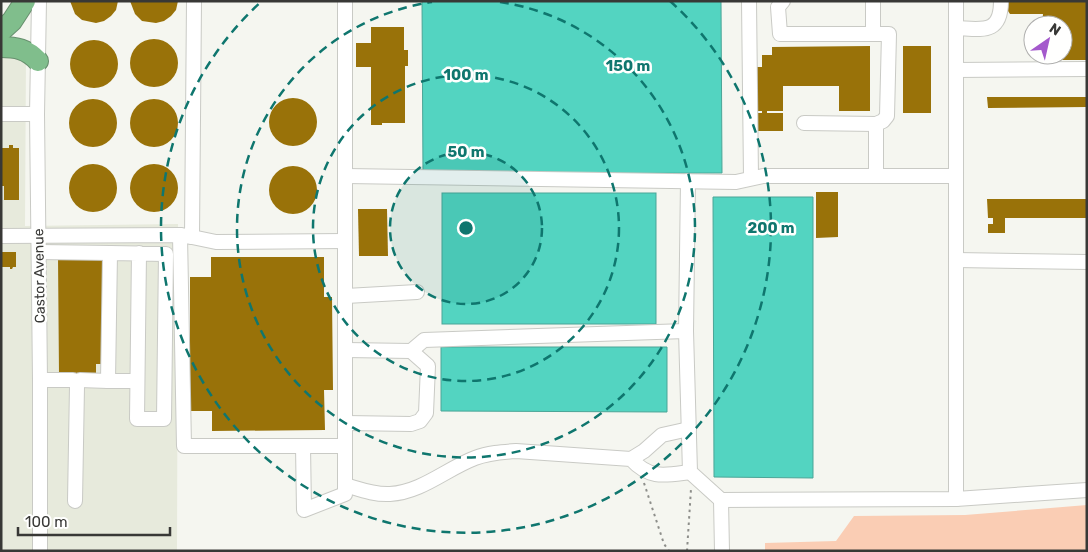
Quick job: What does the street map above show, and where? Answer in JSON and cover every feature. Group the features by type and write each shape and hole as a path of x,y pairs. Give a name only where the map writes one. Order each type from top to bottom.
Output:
{"highway":[{"path":"1,31 12,21 25,1"},
{"path":"1,47 14,47 26,50 38,61"}],"street":[{"name":"Castor Avenue","path":"39,1 37,114 40,551"},
{"path":"194,1 186,236 184,446 345,446"},
{"path":"303,446 304,510 345,494 345,1"},
{"path":"749,1 751,178"},
{"path":"783,1 778,7 780,34 889,34 887,116 883,121 876,124 804,123"},
{"path":"873,1 873,34"},
{"path":"956,1 956,499"},
{"path":"956,28 986,29 993,26 1001,14 1001,1"},
{"path":"956,70 1087,69"},
{"path":"1,114 37,114"},
{"path":"876,124 876,176"},
{"path":"346,176 736,182 763,176 956,176"},
{"path":"688,181 686,330 690,472 721,500 956,499 1087,490"},
{"path":"152,235 153,254"},
{"path":"1,236 152,235 186,236 216,242 345,241"},
{"path":"39,252 139,253 166,254 164,420 137,419 139,253"},
{"path":"108,381 110,253"},
{"path":"956,260 1087,262"},
{"path":"346,296 417,292"},
{"path":"346,350 411,350 424,340 686,330"},
{"path":"346,423 416,424 424,418 426,413 428,366 411,350"},
{"path":"40,380 76,382 137,381"},
{"path":"75,501 76,382"},
{"path":"634,462 662,434 689,429"},
{"path":"345,485 377,494 403,492 425,484 474,458 499,452 516,451 634,462 655,475 690,472"},
{"path":"721,500 722,551"}],"path":[{"path":"634,462 664,544 669,551"},
{"path":"687,551 692,497 690,472"}],"shaded area":[{"path":"26,55 25,226 178,224 177,551 1,551 1,57"},
{"path":"1087,505 1087,551 765,551 765,543 836,541 854,516 965,515"}],"water":[{"path":"422,1 721,1 722,173 423,174"},
{"path":"442,193 656,193 656,324 442,324"},
{"path":"713,197 813,197 813,478 714,477"},
{"path":"441,347 667,347 667,412 441,411"}],"building":[{"path":"70,1 118,1 116,10 111,16 104,21 96,23 82,20 75,14"},
{"path":"130,1 178,1 176,10 171,16 164,21 156,23 142,21 135,14"},
{"path":"1008,1 1087,1 1087,60 1073,60 1073,15 1010,14 1008,11"},
{"path":"371,27 404,27 404,50 408,50 408,66 405,66 405,123 371,125 371,67 356,67 356,43 371,43"},
{"path":"149,39 159,39 171,46 178,58 178,68 171,80 159,87 149,87 141,83 134,76 130,68 130,58 134,50 141,43"},
{"path":"89,40 99,40 111,47 118,59 118,69 111,81 99,88 89,88 81,84 74,77 70,69 70,59 74,51 81,44"},
{"path":"870,46 870,111 839,111 839,86 783,86 783,111 767,111 767,113 783,113 783,131 752,131 752,113 762,113 762,111 752,111 752,67 762,67 762,55 772,55 772,47"},
{"path":"903,46 931,46 931,113 903,113"},
{"path":"987,97 1087,97 1087,107 988,108"},
{"path":"288,98 298,98 310,105 317,117 317,127 310,139 298,146 288,146 280,142 273,135 269,127 269,117 273,109 280,102"},
{"path":"88,99 98,99 110,106 117,118 117,128 110,140 98,147 88,147 80,143 73,136 69,128 69,118 73,110 80,103"},
{"path":"149,99 159,99 171,106 178,118 178,128 171,140 159,147 149,147 141,143 134,136 130,128 130,118 134,110 141,103"},
{"path":"9,145 13,145 13,148 19,148 19,200 4,200 4,186 1,186 1,148 9,148"},
{"path":"88,164 98,164 110,171 117,183 117,193 110,205 98,212 88,212 80,208 73,201 69,193 69,183 73,175 80,168"},
{"path":"149,164 159,164 171,171 178,183 178,193 171,205 159,212 149,212 141,208 134,201 130,193 130,183 134,175 141,168"},
{"path":"288,166 298,166 307,170 313,176 316,181 316,199 307,210 298,214 288,214 279,210 273,204 269,195 269,185 273,176 279,170"},
{"path":"816,192 838,192 838,237 816,238"},
{"path":"987,199 1087,199 1087,218 1005,218 1005,233 988,233 988,224 993,224 993,218 988,218"},
{"path":"358,209 387,209 388,256 359,256"},
{"path":"1,252 16,252 16,267 10,269 10,267 1,267"},
{"path":"58,257 107,257 108,364 96,364 96,375 59,375"},
{"path":"211,257 324,257 324,297 332,297 333,390 324,390 325,430 212,431 212,411 190,411 190,277 211,277"}]}
